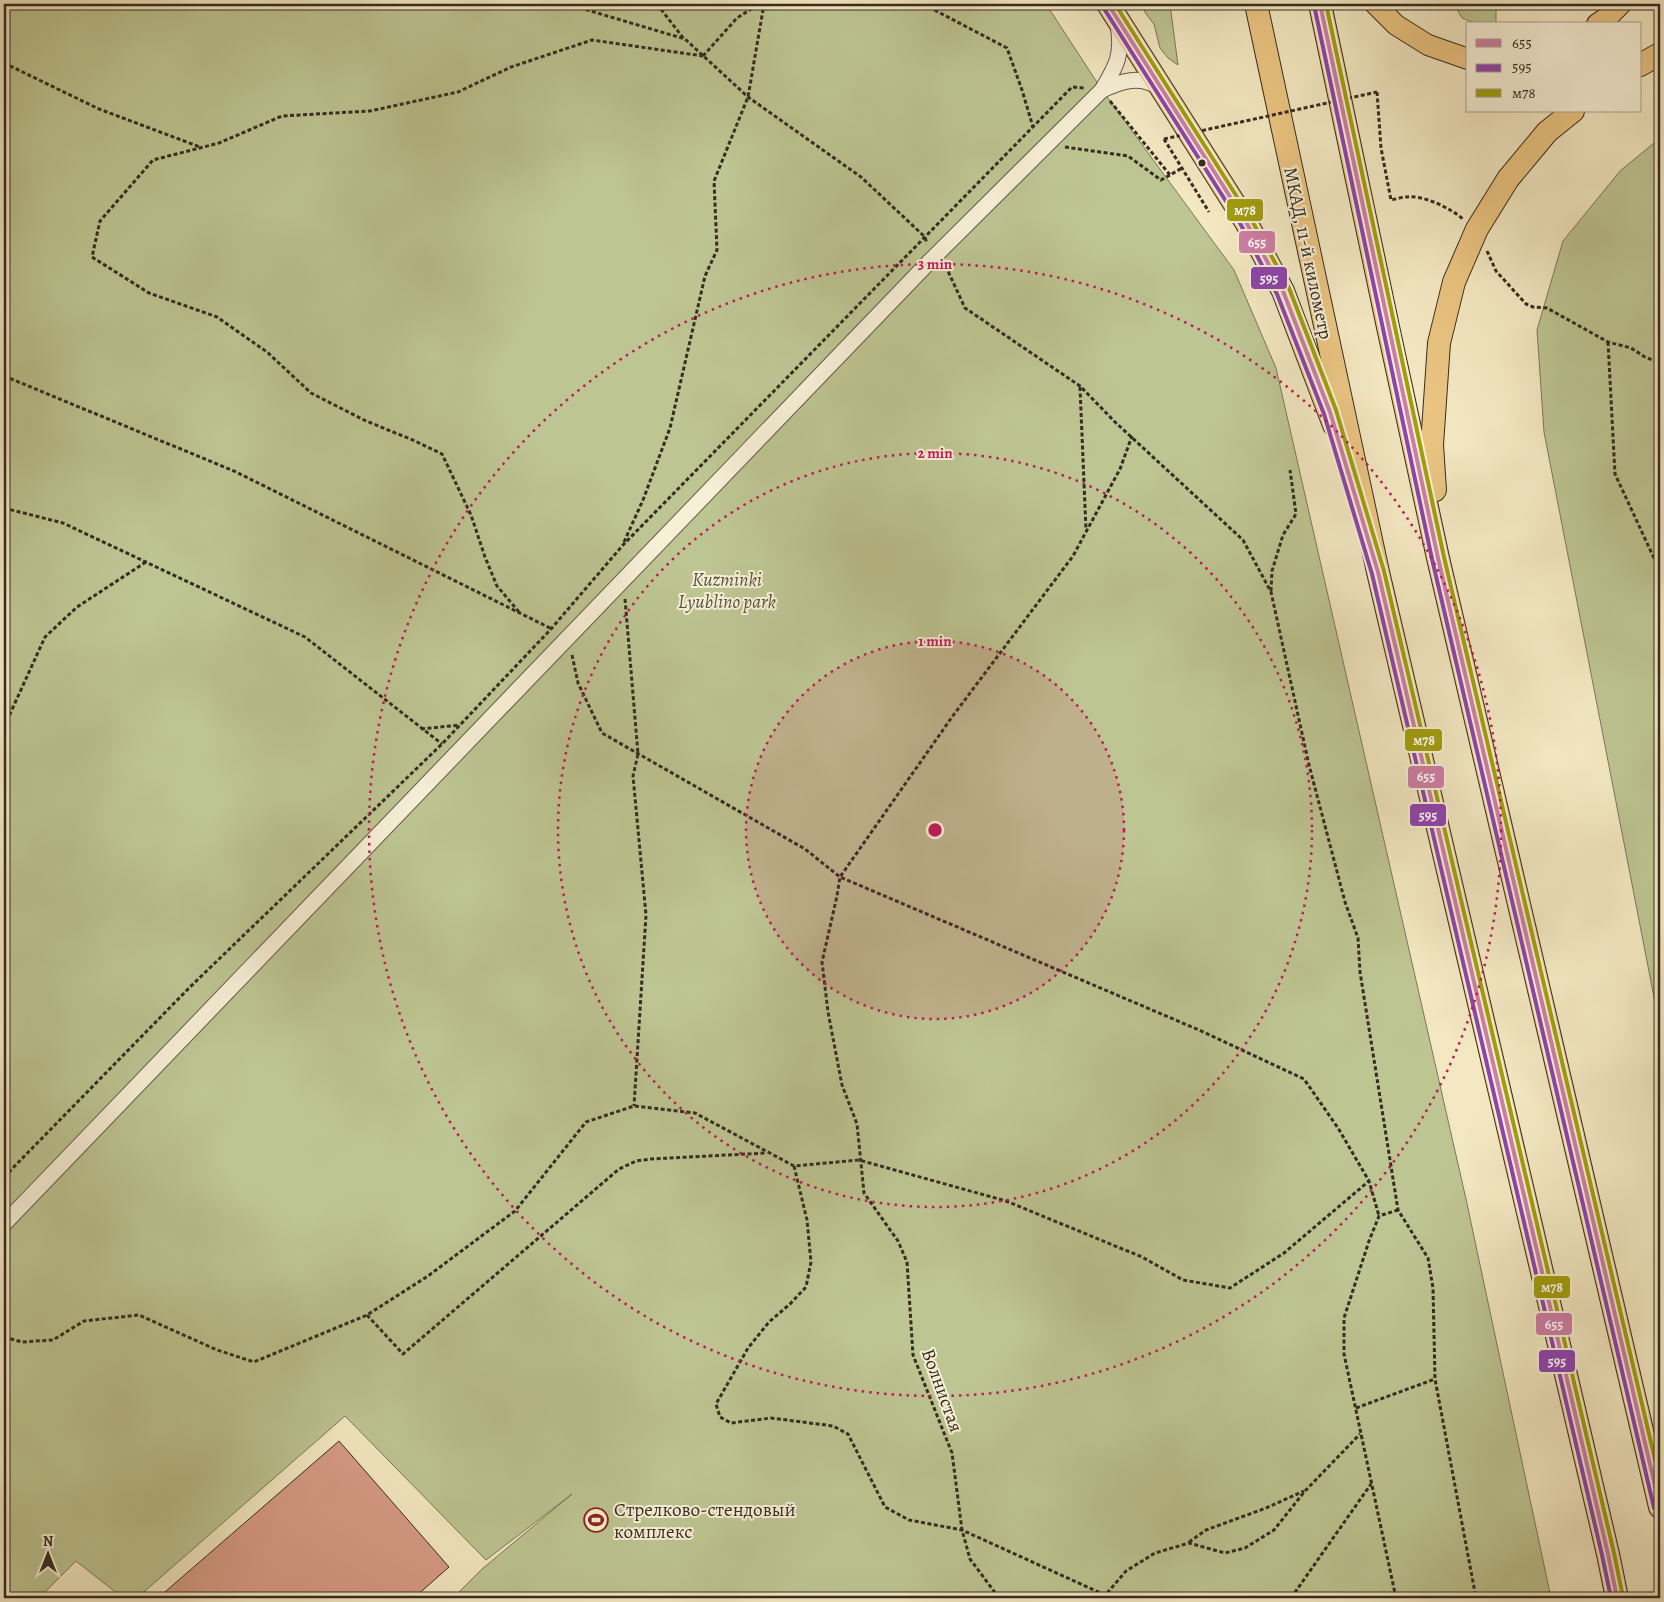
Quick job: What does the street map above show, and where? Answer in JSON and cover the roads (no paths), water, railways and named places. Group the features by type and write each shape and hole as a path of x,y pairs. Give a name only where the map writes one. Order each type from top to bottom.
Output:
{"highway":[{"name":"МКАД, 11-й километр","path":"1256,4 1378,572 1617,1598"},
{"path":"1320,4 1438,558 1660,1507"},
{"path":"1112,11 1246,222 1282,291 1330,412 1378,572"},
{"path":"1642,64 1660,54"},
{"path":"1438,558 1432,445 1439,343 1454,282 1477,229 1508,179 1547,132 1572,112"}],"main road":[{"path":"1376,4 1396,25 1428,45 1466,58"},
{"path":"1600,22 1609,16 1620,4"}],"lane":[{"path":"4,1224 930,260 1102,90 1113,72 1119,56 1121,42 1112,11"},
{"path":"1102,90 1118,83 1132,80 1147,82 1162,90"}],"place":[{"name":"Стрелково-стендовый комплекс","path":"596,1520"}],"park label":[{"name":"Kuzminki Lyublino park","path":"727,590"}]}
